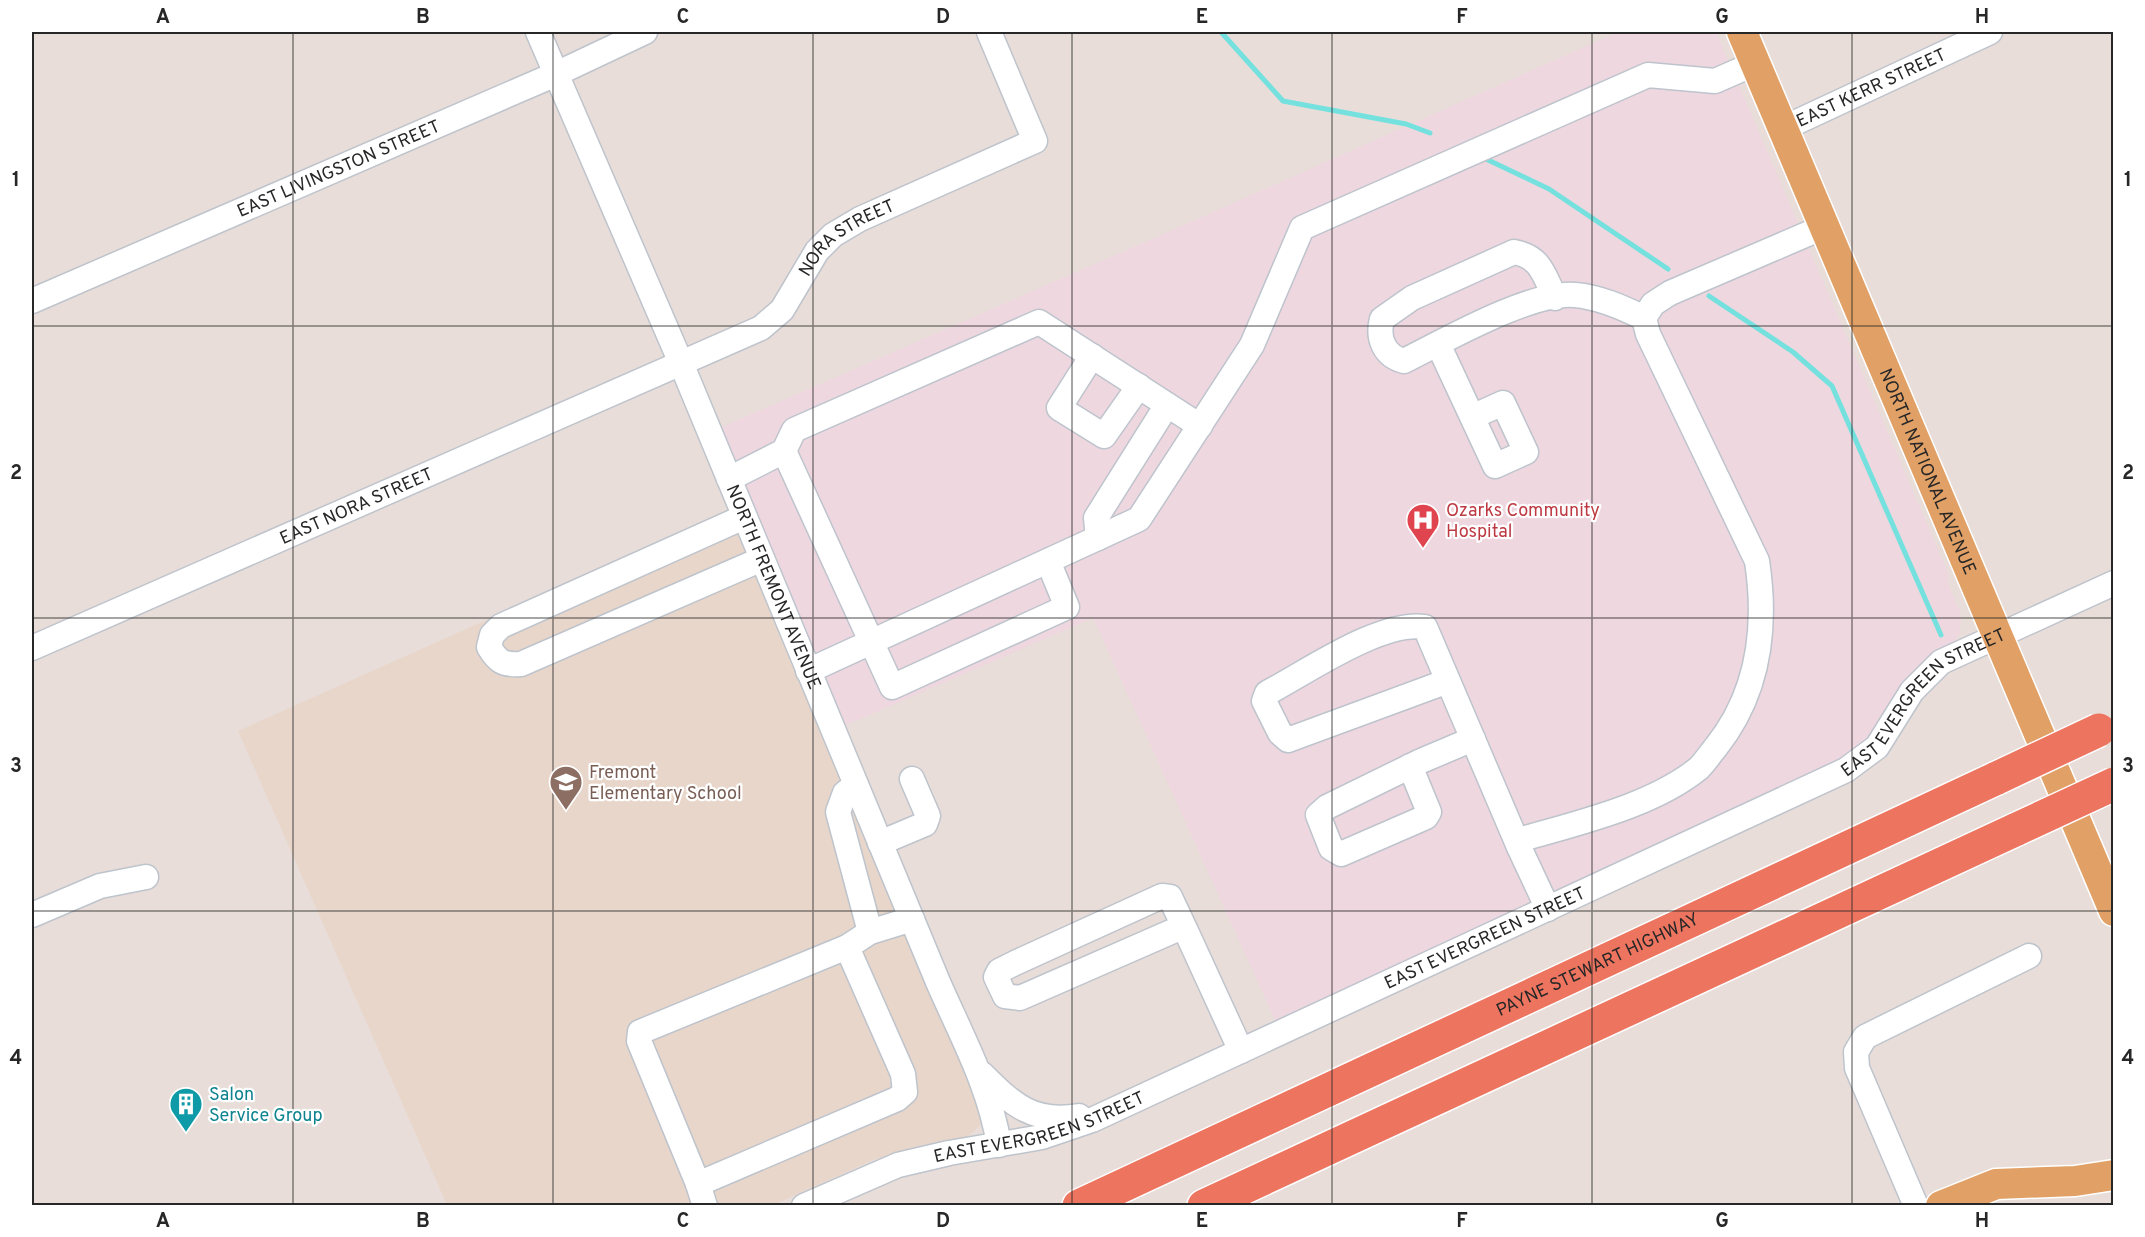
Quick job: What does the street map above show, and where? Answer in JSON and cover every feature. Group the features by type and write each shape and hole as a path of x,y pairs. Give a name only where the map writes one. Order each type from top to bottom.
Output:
{"highway":[{"name":"PAYNE STEWART HIGHWAY","path":"1079,1206 2107,726"},
{"path":"1204,1206 2114,784"}],"main road":[{"name":"NORTH NATIONAL AVENUE","path":"1742,32 1999,634 2114,911"},
{"path":"1941,1206 1996,1184 2075,1180 2114,1175"}],"street":[{"name":"NORTH FREMONT AVENUE","path":"538,32 681,363 912,919 979,1070 995,1121 999,1145"},
{"name":"EAST LIVINGSTON STREET","path":"32,301 556,74 645,32"},
{"name":"NORA STREET","path":"681,363 762,328 782,310 817,251 833,236 860,219 1035,141 989,32"},
{"name":"EAST KERR STREET","path":"1784,128 1990,32"},
{"path":"808,671 1138,519 1252,345 1302,228 1648,75 1714,81 1756,63"},
{"path":"1519,847 1526,838 1589,819 1660,792 1699,767 1729,730 1752,679 1761,642 1763,600 1757,561 1648,334 1644,318 1653,304 1670,293 1826,226"},
{"path":"1555,298 1542,271 1529,255 1514,252 1412,298 1382,319 1379,332 1383,344 1394,359 1404,361 1528,303 1555,298 1573,295 1617,304 1644,318"},
{"path":"729,479 784,451 794,430 1039,322 1200,426"},
{"path":"1438,344 1472,417"},
{"path":"1092,356 1059,408 1104,436 1139,386"},
{"name":"EAST NORA STREET","path":"32,648 681,363"},
{"path":"1098,538 1096,518 1167,405"},
{"path":"784,451 892,687 1067,607 1048,561"},
{"path":"744,517 501,626 492,635 489,647 496,659 505,665 521,664 762,559"},
{"name":"EAST EVERGREEN STREET","path":"804,1206 898,1165 949,1152 999,1145 1050,1134 1116,1110 1857,764 1886,736 1912,692 1930,670 1953,655 2114,583"},
{"path":"1448,681 1288,740 1280,733 1264,701 1267,693 1380,633 1402,627 1425,627 1548,909"},
{"path":"1410,766 1473,739"},
{"path":"880,843 925,824 928,816 912,779"},
{"path":"856,785 845,793 838,812 870,932"},
{"path":"32,915 100,886 146,877"},
{"path":"1186,931 1180,928 1174,930 1020,998 1005,996 996,977 999,971 1015,963 1162,896 1170,897 1186,931 1241,1051"},
{"path":"847,947 903,1074 904,1092 897,1099 701,1195 639,1041 640,1032 847,947 870,932 912,919"},
{"path":"1916,1206 1857,1068 1856,1052 1865,1037 2029,956"},
{"path":"979,1070 1016,1106 1038,1115 1060,1120 1116,1110"}],"shaded area":[{"path":"1618,32 1716,32 1948,573 1949,586 1961,614 1960,633 1955,641 1912,672 1891,701 1877,729 1865,744 1845,757 1276,1022 1093,618 842,727 715,430"},
{"name":"Fremont Elementary School","path":"731,511 985,1100 983,1123 967,1137 931,1143 873,1160 773,1205 447,1205 238,731"}],"waterway":[{"path":"1221,32 1283,101 1406,124 1430,133"},
{"path":"1486,159 1549,189 1668,269"},
{"path":"1709,296 1793,352 1832,386 1941,635"}],"place":[{"name":"Ozarks Community Hospital","path":"1423,549"},
{"name":"Fremont Elementary School","path":"566,811"},
{"name":"Salon Service Group","path":"186,1133"}]}
